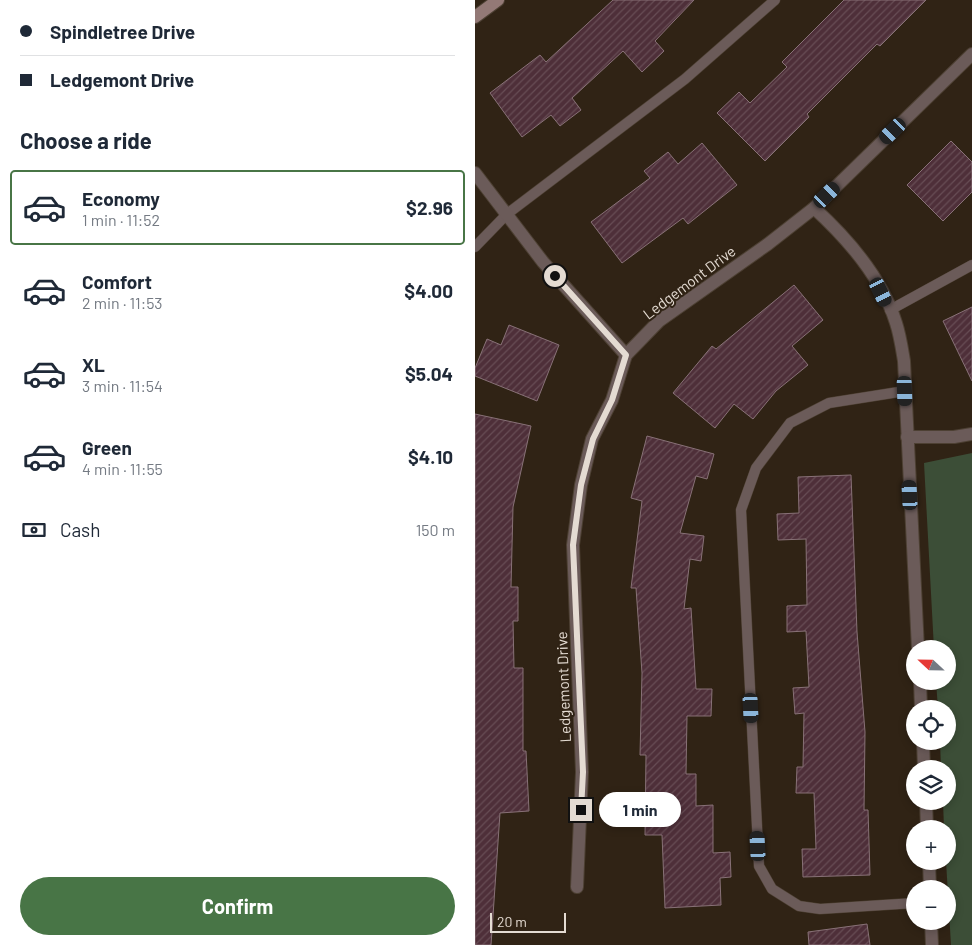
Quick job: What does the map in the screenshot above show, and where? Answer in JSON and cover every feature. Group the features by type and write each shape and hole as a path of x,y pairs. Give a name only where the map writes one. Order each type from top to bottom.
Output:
{"street":[{"path":"475,17 498,0"},
{"name":"Ledgemont Drive","path":"577,886 583,772 573,545 581,485 593,439 612,400 626,355 659,321 769,244 814,208 972,54"},
{"path":"475,173 543,262 626,355"},
{"path":"814,208 837,229 873,275 896,323 904,361 918,640"},
{"path":"907,437 954,437 972,434"},
{"path":"932,930 933,945"}],"lane":[{"path":"475,247 507,214 685,79 775,0"},
{"path":"890,310 972,265"},
{"path":"905,391 829,403 790,423 757,468 741,510 759,866 772,889 799,906 821,909 906,904"}],"green space":[{"path":"972,453 972,945 951,945 950,930 956,930 956,880 947,880 947,870 956,870 956,820 944,820 943,810 956,810 956,760 941,760 940,750 956,750 956,700 937,700 937,690 956,690 956,640 934,640 924,463"}],"building":[{"path":"613,0 694,0 655,41 664,51 642,72 623,51 572,98 581,110 560,126 551,115 522,137 490,93 540,55 546,62"},
{"path":"844,0 926,0 880,46 877,44 807,114 809,117 765,161 717,113 739,92 750,103 787,67 782,62"},
{"path":"951,141 972,162 972,192 943,221 907,185"},
{"path":"702,143 737,185 688,224 683,218 622,263 591,222 650,178 644,171 668,152 678,164"},
{"path":"794,285 823,320 792,346 808,365 776,391 753,419 734,404 715,428 673,393 712,346 716,349"},
{"path":"972,307 972,381 943,321"},
{"path":"509,325 559,345 537,401 475,376 475,368 487,339 501,345"},
{"path":"475,414 531,426 513,507 511,587 518,587 518,621 513,621 514,668 523,668 523,751 526,751 529,811 500,813 491,945 475,945"},
{"path":"647,436 714,454 707,479 696,476 680,533 704,536 701,561 690,559 684,609 691,608 696,689 712,689 711,716 687,716 686,774 696,774 696,806 713,805 713,853 730,852 731,877 720,878 721,905 665,908 662,835 645,835 646,755 640,755 642,673 636,588 631,588 642,501 631,498"},
{"path":"851,475 857,632 865,732 864,810 868,810 870,875 803,877 802,849 816,849 814,793 796,793 797,767 803,767 804,713 795,714 793,688 809,687 806,631 787,632 787,606 807,605 806,539 778,540 777,514 799,513 798,477"},
{"path":"867,924 870,945 809,945 808,932"}],"route":[{"path":"555,276 626,355 612,400 593,439 581,485 573,545 583,772 581,810"}]}
